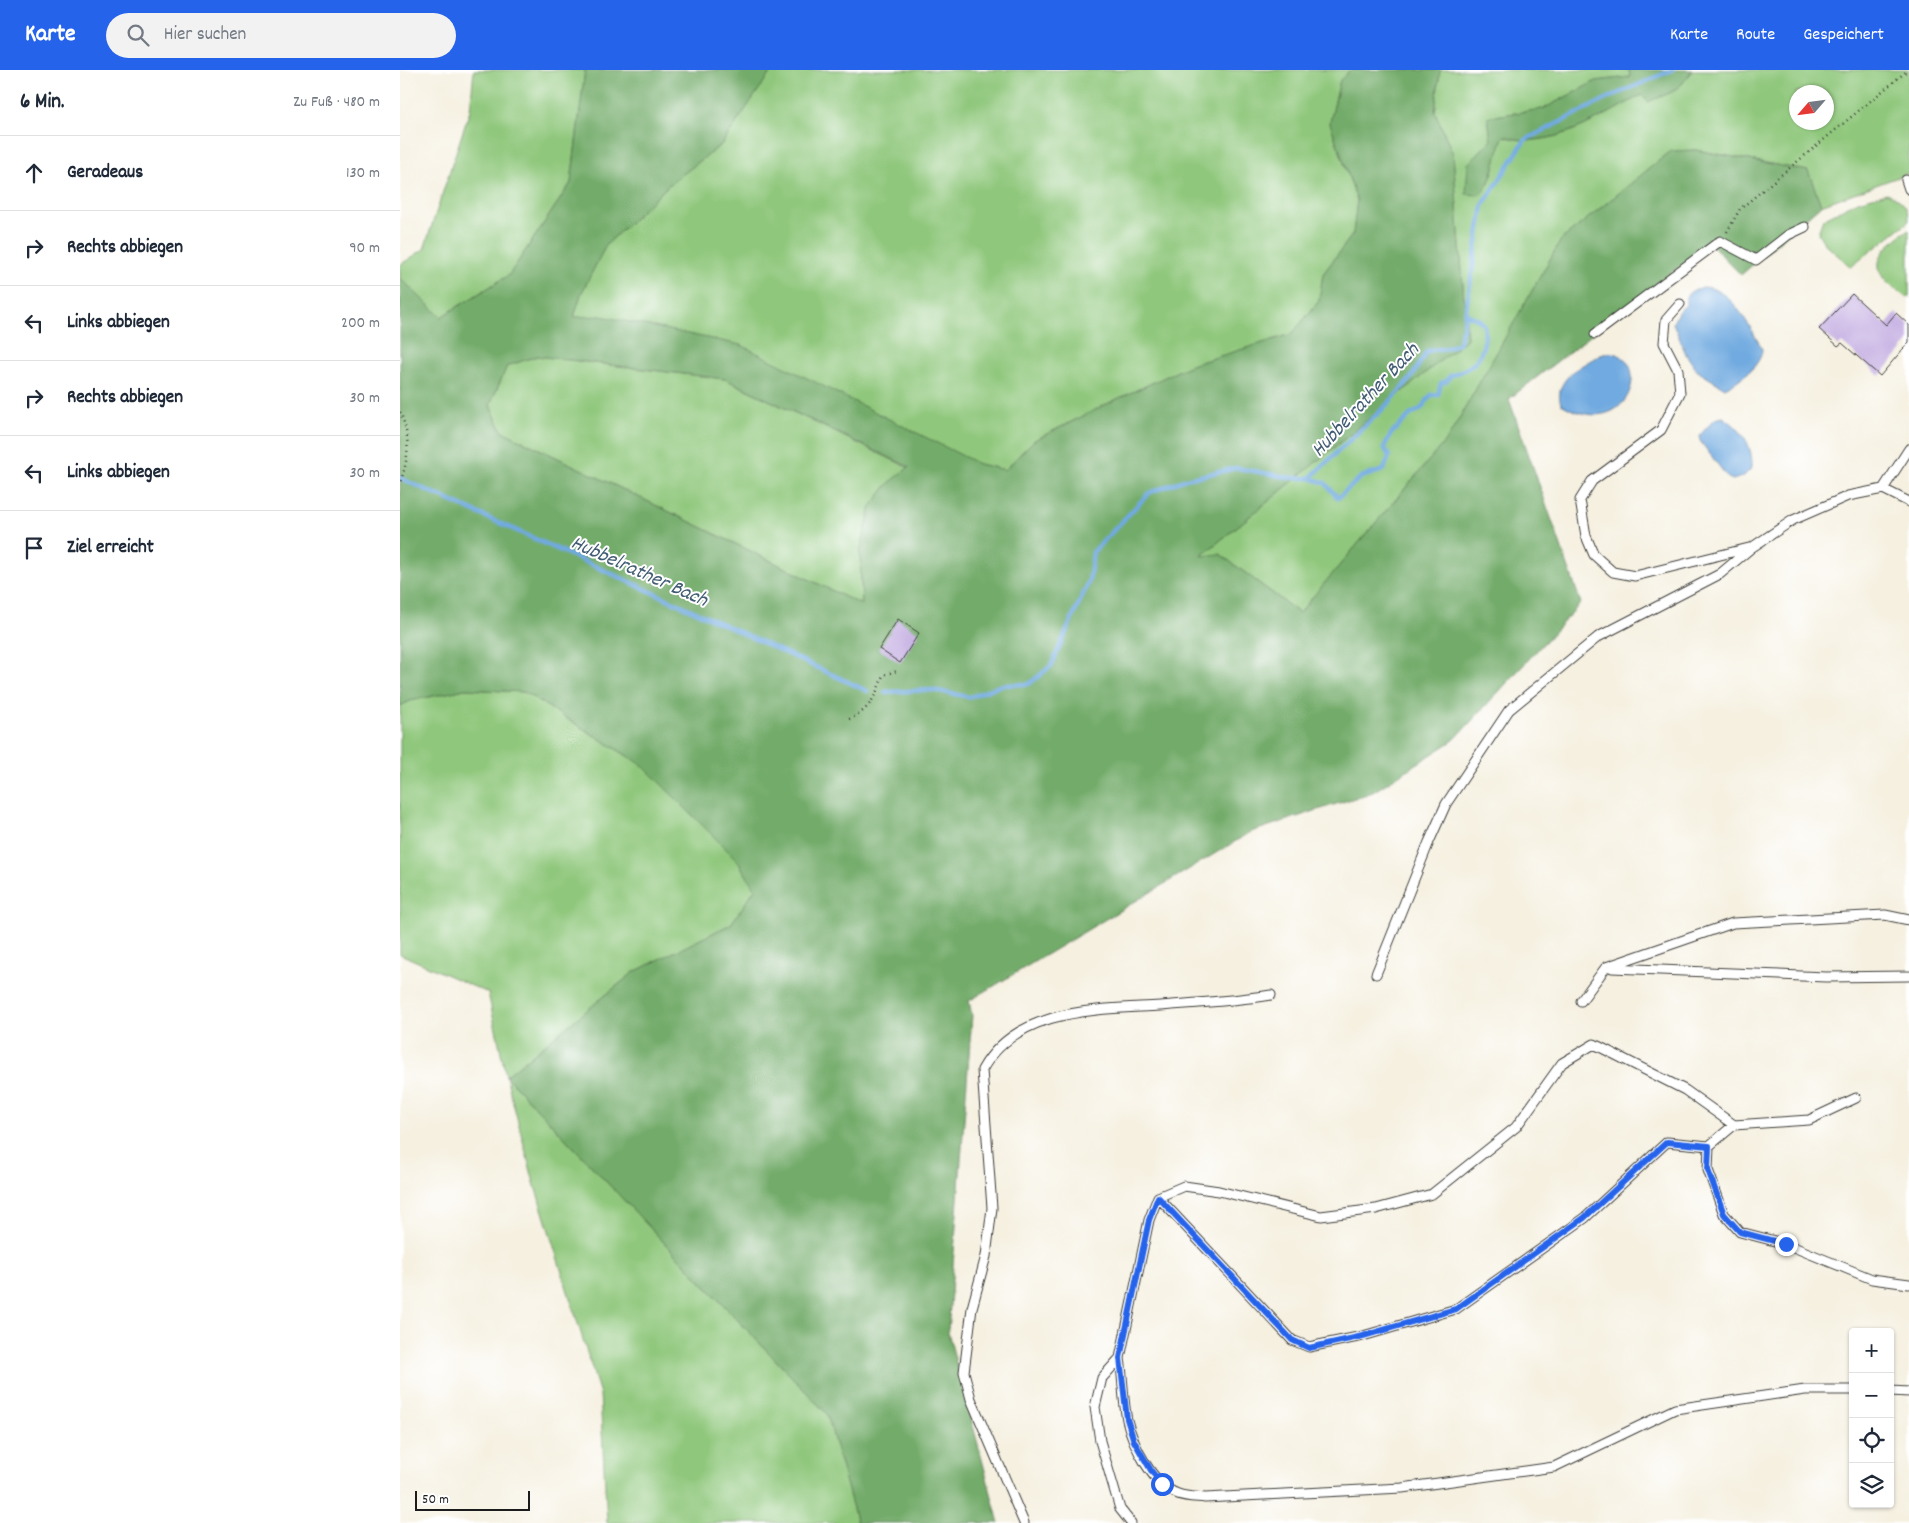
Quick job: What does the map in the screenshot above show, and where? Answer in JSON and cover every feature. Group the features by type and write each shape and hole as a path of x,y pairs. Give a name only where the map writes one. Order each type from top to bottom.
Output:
{"lane":[{"path":"1595,334 1720,242 1756,260 1788,235 1805,227"},
{"path":"1680,304 1666,320 1664,343 1678,370 1680,393 1661,430 1592,480 1580,500 1586,536 1594,555 1613,572 1635,576 1751,548"},
{"path":"1883,488 1909,449"},
{"path":"1376,974 1428,842 1446,804 1510,710 1598,636 1720,574 1751,548 1793,520 1848,496 1883,488 1909,502"},
{"path":"1581,1001 1606,967 1733,924 1885,915 1909,920"},
{"path":"1606,967 1826,978 1909,976"},
{"path":"1024,1523 971,1399 964,1372 972,1308 986,1256 992,1208 982,1070 991,1054 1004,1042 1050,1018 1105,1009 1235,1001 1271,995"},
{"path":"1734,1125 1685,1090 1594,1044 1562,1063 1516,1127 1432,1194 1376,1209 1322,1216 1219,1192 1184,1186 1158,1197 1149,1220 1120,1358 1127,1419 1134,1441 1152,1472 1162,1484 1178,1494 1205,1498 1402,1488 1554,1467 1675,1409 1805,1390 1849,1390"},
{"path":"1158,1197 1292,1340 1309,1348 1363,1336 1456,1309 1584,1218 1667,1142 1709,1146 1734,1125 1809,1120 1856,1098"},
{"path":"1709,1146 1708,1170 1724,1214 1740,1232 1786,1244 1872,1279 1909,1284"},
{"path":"1120,1358 1102,1378 1096,1407 1100,1441 1120,1509 1131,1523"},
{"path":"1894,1391 1909,1392"}],"path":[{"path":"1720,242 1740,209 1908,70"},
{"path":"400,412 409,442 405,470 400,483"},
{"path":"849,719 858,716 874,699 883,675 897,671"}],"green space":[{"path":"474,70 585,70 571,183 509,275 441,317 400,278 400,265 424,249 470,110"},
{"path":"585,70 772,70 722,144 669,185 606,245 581,294 574,317 601,316 741,345 979,464 1005,470 1033,441 1115,400 1191,365 1292,334 1319,301 1323,274 1353,234 1357,200 1330,123 1340,80 1350,70 1440,70 1435,112 1453,154 1467,339 1201,556 1220,554 1299,613 1448,438 1561,240 1671,151 1696,150 1808,171 1821,205 1741,275 1712,245 1672,272 1509,399 1581,603 1454,740 1373,792 1251,832 969,1001 972,1016 948,1332 999,1523 857,1523 827,1414 506,1076 634,972 731,924 755,889 737,860 642,765 524,692 465,689 410,701 400,706 400,278 441,317 509,275 571,183","holes":["537,356 725,379 909,467 888,484 871,506 860,552 862,605 502,431 490,405 507,366"]},
{"path":"772,70 1350,70 1340,80 1330,123 1357,201 1353,234 1323,274 1319,301 1292,334 1191,365 1115,400 1033,441 1005,470 979,464 574,317 581,294 606,245 669,185 722,144"},
{"path":"1440,70 1629,70 1630,77 1596,81 1543,109 1488,117 1491,140 1468,164 1477,195 1488,184 1492,176 1504,136 1521,140 1539,140 1557,136 1593,121 1642,95 1648,101 1672,92 1682,84 1692,70 1909,70 1909,173 1821,205 1808,171 1696,150 1671,151 1561,240 1448,438 1299,613 1220,554 1200,557 1467,339 1453,154 1435,112"},
{"path":"1629,70 1692,70 1682,84 1672,92 1648,102 1642,95 1593,121 1558,136 1522,140 1504,136 1487,186 1478,195 1466,194 1468,164 1491,140 1488,117 1543,109 1596,81 1630,77"},
{"path":"1887,193 1903,203 1909,215 1909,221 1851,267 1824,243 1818,233 1823,219 1858,201"},
{"path":"1909,230 1909,298 1885,280 1879,266 1880,258 1885,250"},
{"path":"537,356 725,379 909,468 888,484 860,552 862,605 502,431 490,405 507,366"},
{"path":"465,689 524,692 642,765 737,860 755,889 731,924 634,972 506,1076 488,993 400,954 400,706 410,701"},
{"path":"506,1076 827,1414 857,1523 607,1523 600,1394 534,1183"}],"water":[{"path":"1703,287 1713,289 1731,301 1762,349 1761,355 1754,367 1725,388 1697,371 1686,354 1673,323 1678,312 1686,305 1686,296 1692,291"},
{"path":"1604,353 1620,356 1629,365 1632,378 1629,393 1620,405 1606,413 1586,414 1561,404 1561,386 1566,379 1580,367"},
{"path":"1723,417 1741,432 1751,452 1752,468 1744,476 1733,480 1728,478 1700,441 1699,436 1715,419"}],"building":[{"path":"1852,294 1886,325 1896,313 1909,325 1909,342 1880,376 1842,343 1838,346 1819,329"},
{"path":"898,619 919,633 900,663 879,649"}],"waterway":[{"name":"Hubbelrather Bach","path":"885,692 932,690 970,697 1002,685 1029,684 1051,666 1089,581 1093,552 1149,493 1186,479 1237,468 1291,478 1310,478 1388,404 1411,378 1427,351 1458,344 1463,328 1483,205 1525,140 1610,97 1672,70"},
{"path":"1310,478 1325,483 1338,498 1361,477 1384,470 1389,456 1384,447 1391,434 1410,415 1421,409 1431,395 1438,395 1441,383 1447,381 1450,376 1468,368 1480,355 1484,342 1484,326 1480,320 1465,314"},
{"name":"Hubbelrather Bach","path":"400,478 867,691"}],"route":[{"path":"1162,1484 1152,1472 1134,1441 1127,1419 1120,1358 1149,1220 1158,1197 1292,1340 1309,1348 1363,1336 1456,1309 1584,1218 1646,1159 1667,1142 1695,1143 1709,1146 1708,1170 1724,1214 1740,1232 1786,1244"}]}
